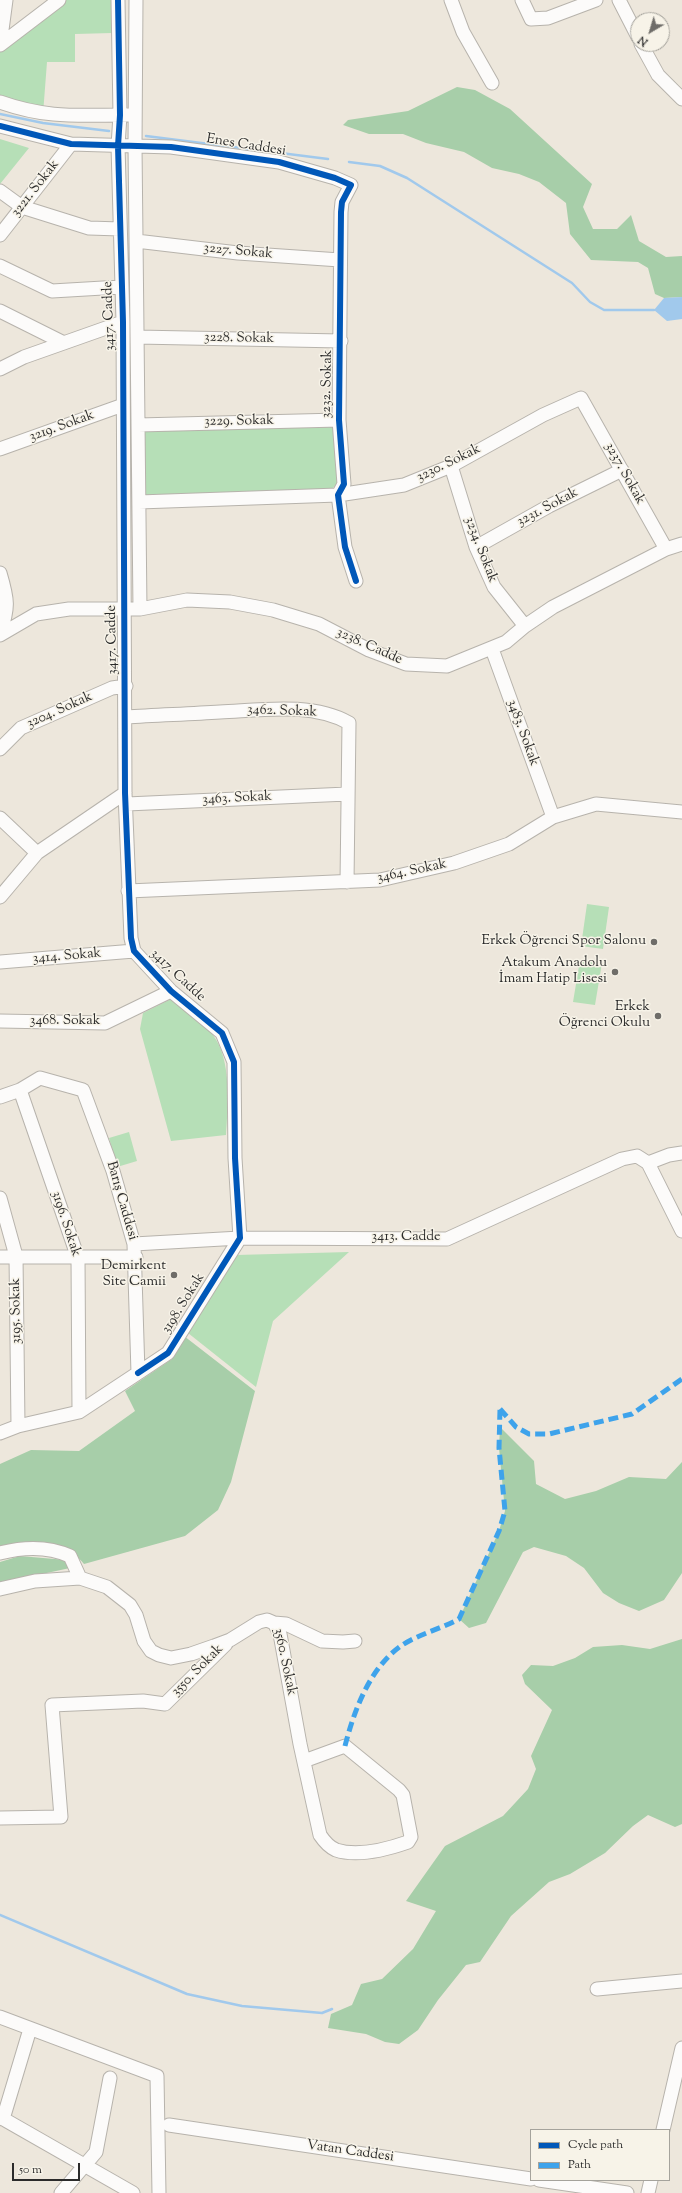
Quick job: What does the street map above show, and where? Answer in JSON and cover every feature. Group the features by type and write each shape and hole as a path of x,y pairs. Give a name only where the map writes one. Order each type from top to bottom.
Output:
{"street":[{"path":"0,45 6,0"},
{"path":"0,45 59,0"},
{"name":"3417. Cadde","path":"118,0 120,115 118,146 120,287 123,322 128,891 134,951 171,991 222,1032 234,1062 235,1158 240,1238"},
{"name":"3417. Cadde","path":"136,0 135,146 140,609"},
{"path":"451,0 463,32 492,83"},
{"path":"522,0 531,19 548,18 596,0"},
{"path":"619,0 630,22"},
{"path":"645,52 658,75 682,99"},
{"path":"0,102 22,110 56,116 135,115"},
{"path":"0,126 71,144 118,146"},
{"name":"3221. Sokak","path":"0,235 71,144"},
{"name":"Enes Caddesi","path":"118,146 171,147 279,162 335,178 351,185"},
{"name":"3232. Sokak","path":"351,185 342,202 341,212 341,341 339,420 344,484 338,495 345,547 356,582"},
{"path":"0,191 22,207 89,228 120,229"},
{"name":"3227. Sokak","path":"136,241 238,253 340,260"},
{"path":"0,266 52,291 120,287"},
{"path":"0,311 64,343"},
{"path":"0,368 123,322"},
{"name":"3228. Sokak","path":"137,337 341,341"},
{"name":"3230. Sokak","path":"139,502 338,495 404,485 451,466 543,415 581,398"},
{"name":"3237. Sokak","path":"581,398 666,549"},
{"name":"3219. Sokak","path":"0,449 123,405"},
{"name":"3229. Sokak","path":"138,425 339,420"},
{"name":"3234. Sokak","path":"451,466 476,547 494,587 524,626"},
{"name":"3231. Sokak","path":"476,547 549,506 622,470"},
{"name":"3238. Cadde","path":"0,634 36,614 69,609 140,609 187,600 230,602 273,610 319,624 369,650 406,664 447,666 492,649 506,642 524,626 553,607 666,549 682,544"},
{"path":"0,573 8,598 6,615 0,634"},
{"name":"3483. Sokak","path":"492,649 553,817"},
{"name":"3204. Sokak","path":"0,749 21,728 112,688 126,686"},
{"name":"3462. Sokak","path":"126,717 274,709 314,712 338,717 350,723 347,794 347,882"},
{"name":"3463. Sokak","path":"126,798 347,794"},
{"path":"0,897 37,853 126,798"},
{"name":"3464. Sokak","path":"128,891 380,880 454,863 509,844 553,817 596,804 682,812"},
{"path":"0,818 37,853"},
{"name":"3414. Sokak","path":"0,962 134,951"},
{"name":"3468. Sokak","path":"0,1021 105,1023 171,991"},
{"name":"Barış Caddesi","path":"0,1097 20,1090 40,1078 83,1090 113,1171 135,1251 138,1372"},
{"name":"3196. Sokak","path":"20,1090 78,1258 79,1412"},
{"path":"681,1227 648,1163 669,1155 682,1153"},
{"name":"3413. Cadde","path":"0,1257 16,1256 78,1258 240,1238 447,1239 622,1159 637,1156 648,1163"},
{"name":"3195. Sokak","path":"0,1198 16,1256 18,1426"},
{"name":"3198. Sokak","path":"138,1372 168,1353 240,1238"},
{"path":"0,1433 18,1426 79,1412 138,1372"},
{"path":"0,1553 18,1549 57,1550 70,1556 80,1578 35,1581 0,1589"},
{"name":"3550. Sokak","path":"80,1578 106,1587 130,1605 136,1615 144,1641 151,1651 159,1655 171,1658 191,1654 230,1640"},
{"name":"3550. Sokak","path":"0,1818 61,1817 52,1705 143,1701 165,1704 230,1640 258,1622 266,1620 274,1623"},
{"name":"3560. Sokak","path":"274,1623 286,1624 322,1641 343,1642 355,1640"},
{"name":"3560. Sokak","path":"274,1623 280,1634 304,1761 316,1823 320,1835 326,1843 336,1850 350,1852 368,1851 408,1842 411,1837 403,1795 399,1790 345,1746 304,1761"},
{"path":"597,1989 682,1981"},
{"path":"0,2017 157,2076 159,2193"},
{"path":"30,2029 3,2122 133,2193"},
{"path":"663,2129 682,2048"},
{"path":"61,2193 96,2152 110,2078"},
{"name":"Vatan Caddesi","path":"169,2125 530,2179"},
{"path":"546,2181 627,2193"},
{"path":"648,2193 651,2181"}],"green space":[{"path":"66,0 113,0 112,33 75,34 75,62 47,62 43,114 0,99 0,50"},
{"path":"457,87 475,90 510,109 592,184 583,207 593,229 617,229 631,215 639,241 666,257 682,256 682,297 664,298 655,294 648,268 638,262 591,260 570,234 566,203 539,182 519,174 492,168 464,152 426,143 403,134 369,134 343,125 348,120 408,111"},
{"path":"0,139 29,148 0,184"},
{"path":"333,426 338,482 331,490 145,498 144,431"},
{"path":"587,904 609,907 603,949 581,946"},
{"path":"580,960 602,963 595,1005 573,1002"},
{"path":"171,999 205,1026 219,1045 226,1070 228,1097 226,1135 171,1141 140,1029 143,1013"},
{"path":"129,1132 137,1161 117,1167 109,1138"},
{"path":"349,1252 273,1321 256,1387 188,1333 236,1255"},
{"path":"184,1336 255,1391 231,1482 218,1510 185,1536 84,1564 76,1556 66,1550 45,1543 22,1543 0,1547 0,1464 31,1450 79,1451 135,1411 125,1391 172,1359"},
{"path":"500,1427 534,1461 536,1484 565,1499 596,1491 629,1477 666,1479 682,1462 682,1573 664,1600 639,1611 619,1603 603,1593 584,1568 566,1556 534,1547 523,1552 486,1623 469,1628 459,1619 499,1531 505,1511 499,1448"},
{"path":"20,1556 66,1560 70,1568 0,1583 0,1562"},
{"path":"682,1639 682,1824 675,1827 648,1815 633,1826 605,1853 570,1874 549,1882 511,1916 480,1962 466,1965 438,2000 418,2030 399,2044 385,2042 366,2034 328,2028 331,2014 352,2005 361,1984 382,1979 413,1949 436,1911 406,1901 445,1846 503,1816 528,1789 536,1769 531,1756 552,1710 525,1684 522,1675 531,1665 553,1666 575,1658 593,1647 622,1645 650,1649"}],"water":[{"path":"682,297 682,319 667,321 654,310 664,298"}],"waterway":[{"path":"0,114 43,123 109,131"},
{"path":"146,136 328,159"},
{"path":"349,162 380,166 407,178 572,283 590,302 604,310 654,310"},
{"path":"0,1915 187,1994 242,2006 322,2013 332,2009"}],"marked path":[{"path":"500,1409 516,1427 529,1434 549,1434 632,1414 682,1379"},
{"path":"345,1746 360,1700 376,1672 386,1659 398,1648 411,1640 459,1619 499,1531 505,1511 499,1448 500,1409"}],"cycle path":[{"path":"118,0 120,115 118,146 123,322 125,793 131,938 134,951 171,991 222,1033 234,1062 235,1158 240,1238 168,1353 138,1373"},
{"path":"0,126 71,144 171,147 279,162 335,178 351,185 342,202 341,212 339,420 344,484 338,495 345,547 356,581"}],"place":[{"name":"Erkek Öğrenci Spor Salonu","path":"654,942"},
{"name":"Atakum Anadolu İmam Hatip Lisesi","path":"615,972"},
{"name":"Erkek Öğrenci Okulu","path":"658,1016"},
{"name":"Demirkent Site Camii","path":"174,1275"}]}
